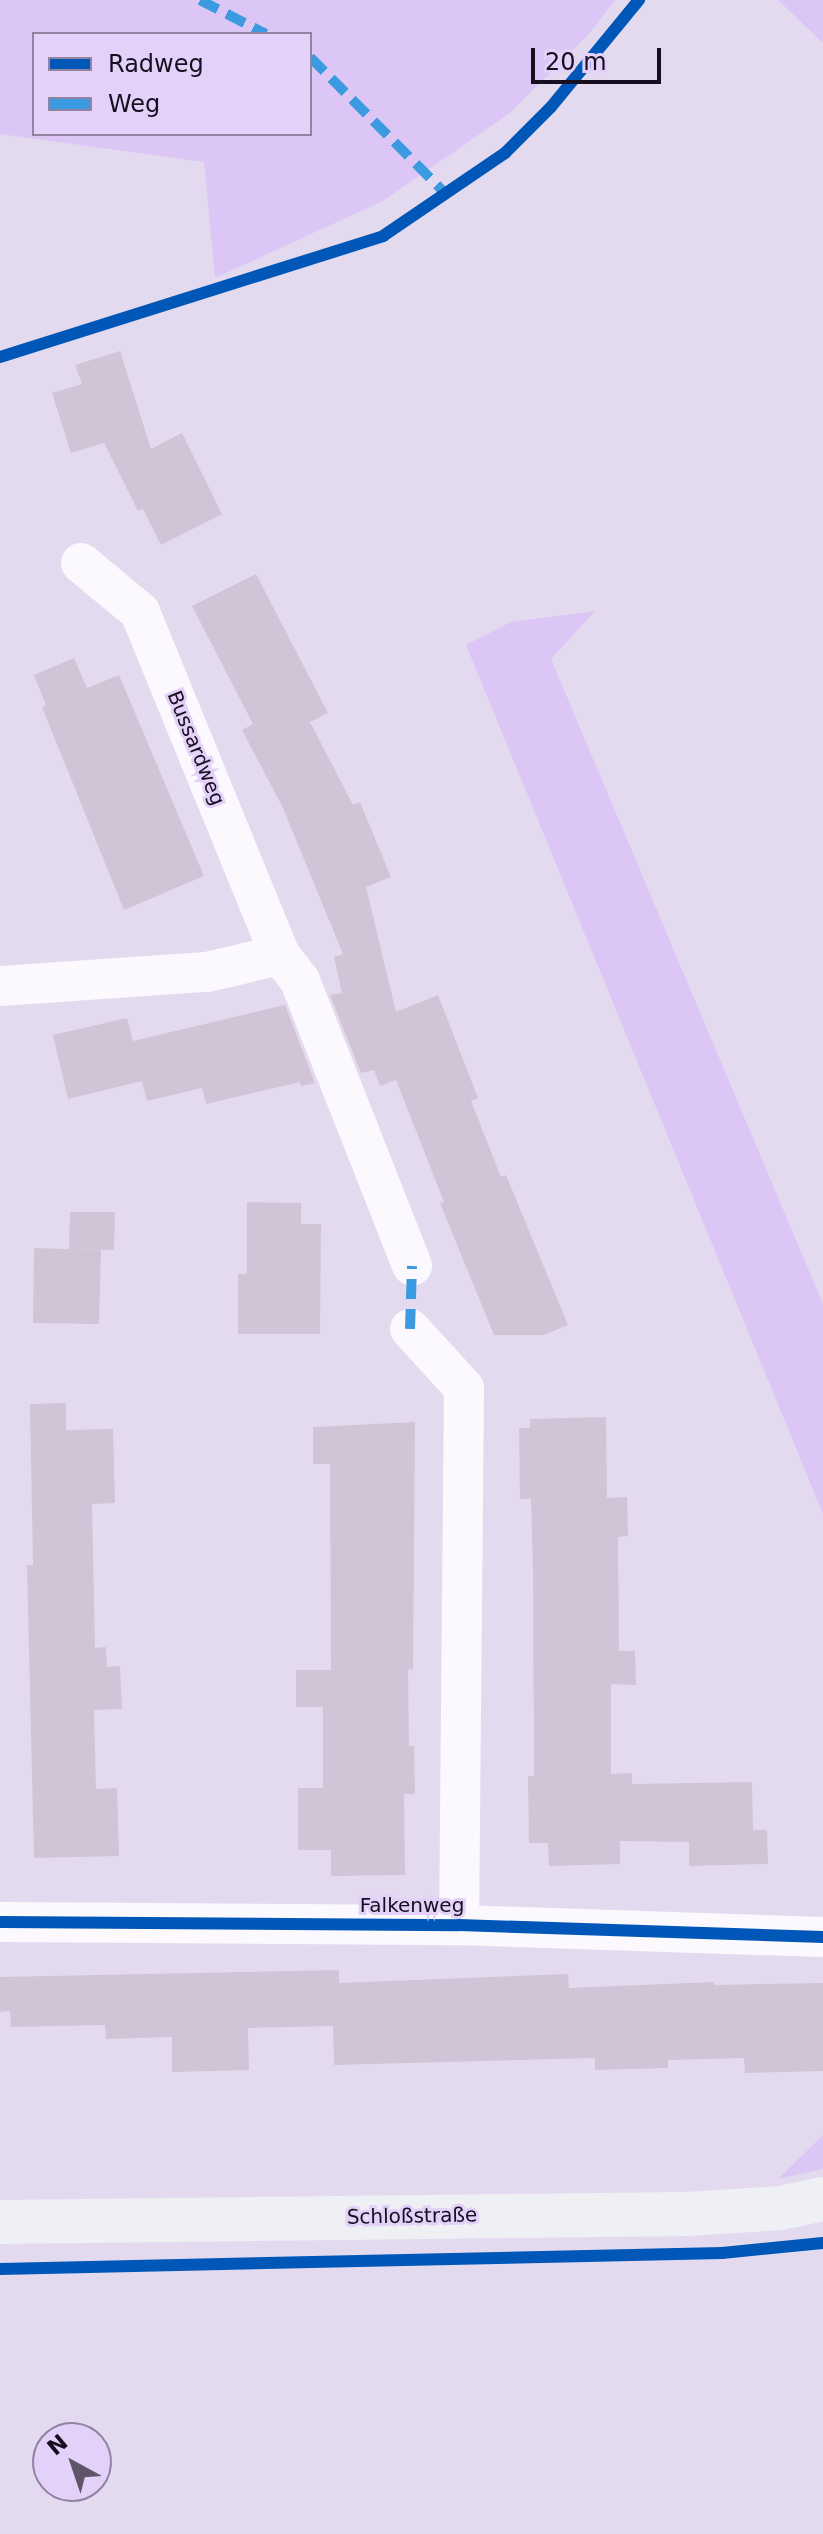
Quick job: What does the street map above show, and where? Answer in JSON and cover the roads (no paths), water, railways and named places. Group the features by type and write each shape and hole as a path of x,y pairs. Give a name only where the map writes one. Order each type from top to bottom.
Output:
{"main road":[{"name":"Schloßstraße","path":"0,2222 688,2214 780,2208 823,2199"}],"street":[{"name":"Bussardweg","path":"81,563 140,612 280,955 300,981 412,1266"},
{"path":"0,986 207,972 280,955"},
{"name":"Falkenweg","path":"410,1329 464,1388 459,1925"},
{"name":"Falkenweg","path":"0,1922 459,1925 823,1937"}]}
